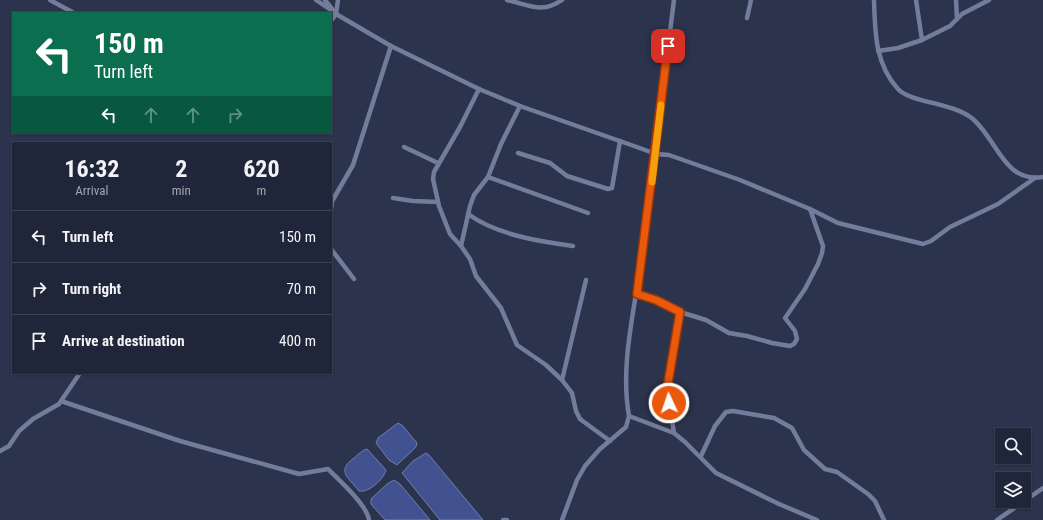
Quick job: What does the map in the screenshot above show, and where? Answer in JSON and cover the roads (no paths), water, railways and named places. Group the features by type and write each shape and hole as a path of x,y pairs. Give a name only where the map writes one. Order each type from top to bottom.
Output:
{"street":[{"path":"50,0 72,12"},
{"path":"316,0 391,46 479,89 520,106 656,154 668,155 693,163 810,209 838,223 856,229 923,244 931,241 950,227 998,204 1035,178"},
{"path":"325,0 334,12"},
{"path":"332,18 338,0"},
{"path":"507,0 540,8 552,7 562,0"},
{"path":"562,520 577,480 585,466 626,427 630,416 625,381 656,154 674,0"},
{"path":"747,18 750,0"},
{"path":"874,0 878,51 883,67 898,88 903,93 964,112 978,124 1013,171 1022,176 1035,178 1043,177"},
{"path":"916,0 922,40"},
{"path":"956,0 957,19"},
{"path":"878,51 898,48 922,40 950,26 957,19 989,0"},
{"path":"332,200 353,165 391,46"},
{"path":"479,89 460,127 438,163 433,179 438,202 450,234 470,259 476,276 501,308 517,345 546,364 562,380 572,393 576,411 580,419 610,441"},
{"path":"461,246 468,214 478,188 488,177 501,144 520,106"},
{"path":"518,153 550,163 567,176 608,189 614,187 620,141"},
{"path":"404,147 438,163"},
{"path":"488,177 588,213"},
{"path":"393,198 413,201 438,202"},
{"path":"637,294 656,300 680,312 694,315 706,320 729,333 790,346 794,344 797,339 795,331 785,318 805,289 822,253 823,246 810,209"},
{"path":"468,214 481,223 495,228 547,242 573,246"},
{"path":"332,249 354,278"},
{"path":"562,380 586,280"},
{"path":"674,433 667,389 680,312"},
{"path":"0,450 9,446 19,431 33,419 61,401 79,374"},
{"path":"61,401 180,441 299,474 328,469 359,503 369,520"},
{"path":"701,456 715,426 726,412 733,411 774,418 792,428 804,450 825,469 837,472 876,501 884,520"},
{"path":"630,416 674,433 701,456 716,473 779,504 817,520"},
{"path":"997,520 1033,497 1043,488"}],"water":[{"path":"398,423 402,425 417,443 416,447 397,465 389,460 376,443 378,438"},
{"path":"367,449 386,470 385,474 376,485 367,490 359,491 348,478 345,470 349,463 362,451"},
{"path":"426,453 483,520 440,520 402,473 413,461"},
{"path":"394,480 400,484 430,520 385,520 371,504 371,499 387,484"}]}
